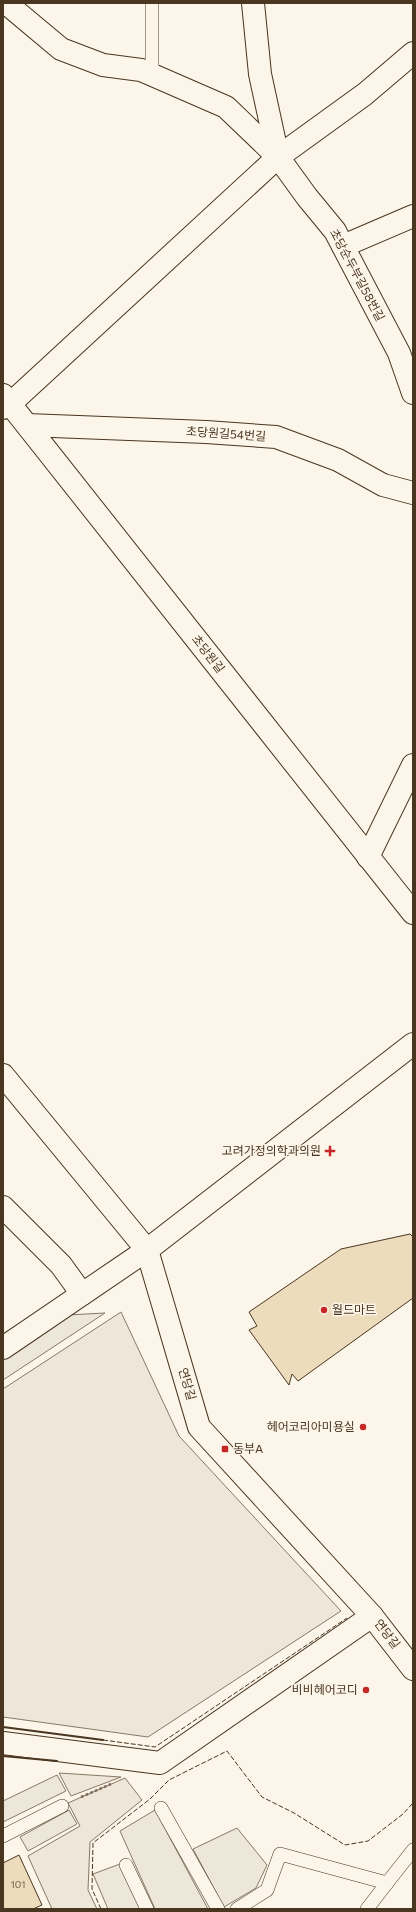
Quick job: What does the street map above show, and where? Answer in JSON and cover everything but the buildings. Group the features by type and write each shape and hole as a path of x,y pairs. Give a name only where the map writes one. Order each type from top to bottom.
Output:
{"street":[{"path":"6,3 61,49 103,65 142,70 226,107 278,157"},
{"name":"초당순두부길58번길","path":"253,3 260,74 278,157 307,197 335,231 399,354 413,393"},
{"path":"5,402 278,157 365,94 413,53"},
{"path":"343,246 413,216"},
{"name":"초당원길","path":"5,402 27,426 413,913"},
{"name":"초당원길54번길","path":"27,426 206,432 276,437 338,460 382,485 413,493"},
{"path":"368,857 413,765"},
{"path":"3,1348 147,1250 413,1044"},
{"name":"연당길","path":"3,1075 147,1250 199,1427 372,1616 413,1669"},
{"path":"3,1207 61,1266 82,1294"},
{"path":"3,1743 160,1763 372,1616"}],"lane":[{"path":"152,3 152,75"},
{"path":"3,1836 62,1806"},
{"path":"161,1808 218,1909"},
{"path":"367,1909 413,1850"},
{"path":"237,1909 267,1890 280,1854 387,1883"},
{"path":"126,1865 147,1909"}],"shaded area":[{"path":"121,1312 179,1436 341,1611 148,1737 3,1717 3,1389"},
{"path":"105,1313 3,1380 3,1334 29,1317"},
{"path":"59,1773 121,1777 71,1796"},
{"path":"57,1775 66,1791 3,1822 3,1801"},
{"path":"125,1778 142,1800 90,1842 88,1890 97,1909 52,1909 28,1856 80,1826 68,1803"},
{"path":"69,1810 77,1824 28,1851 20,1837"},
{"path":"155,1810 208,1909 155,1909 120,1831"},
{"path":"237,1828 267,1865 256,1888 224,1907 193,1849"},
{"path":"120,1864 141,1909 108,1909 93,1874"}],"fence":[{"path":"103,1740 155,1747 347,1618"},
{"path":"101,1909 92,1889 93,1843 150,1799 169,1780 227,1751 262,1797 294,1813 345,1845 368,1841 403,1814 413,1803"}],"wall":[{"path":"3,1727 103,1740"},
{"path":"3,1756 57,1761"}],"place":[{"name":"고려가정의학과의원","path":"330,1151"},
{"name":"월드마트","path":"324,1310"},
{"name":"헤어코리아미용실","path":"363,1427"},
{"name":"동부A","path":"225,1449"},
{"name":"비비헤어코디","path":"366,1690"}]}
